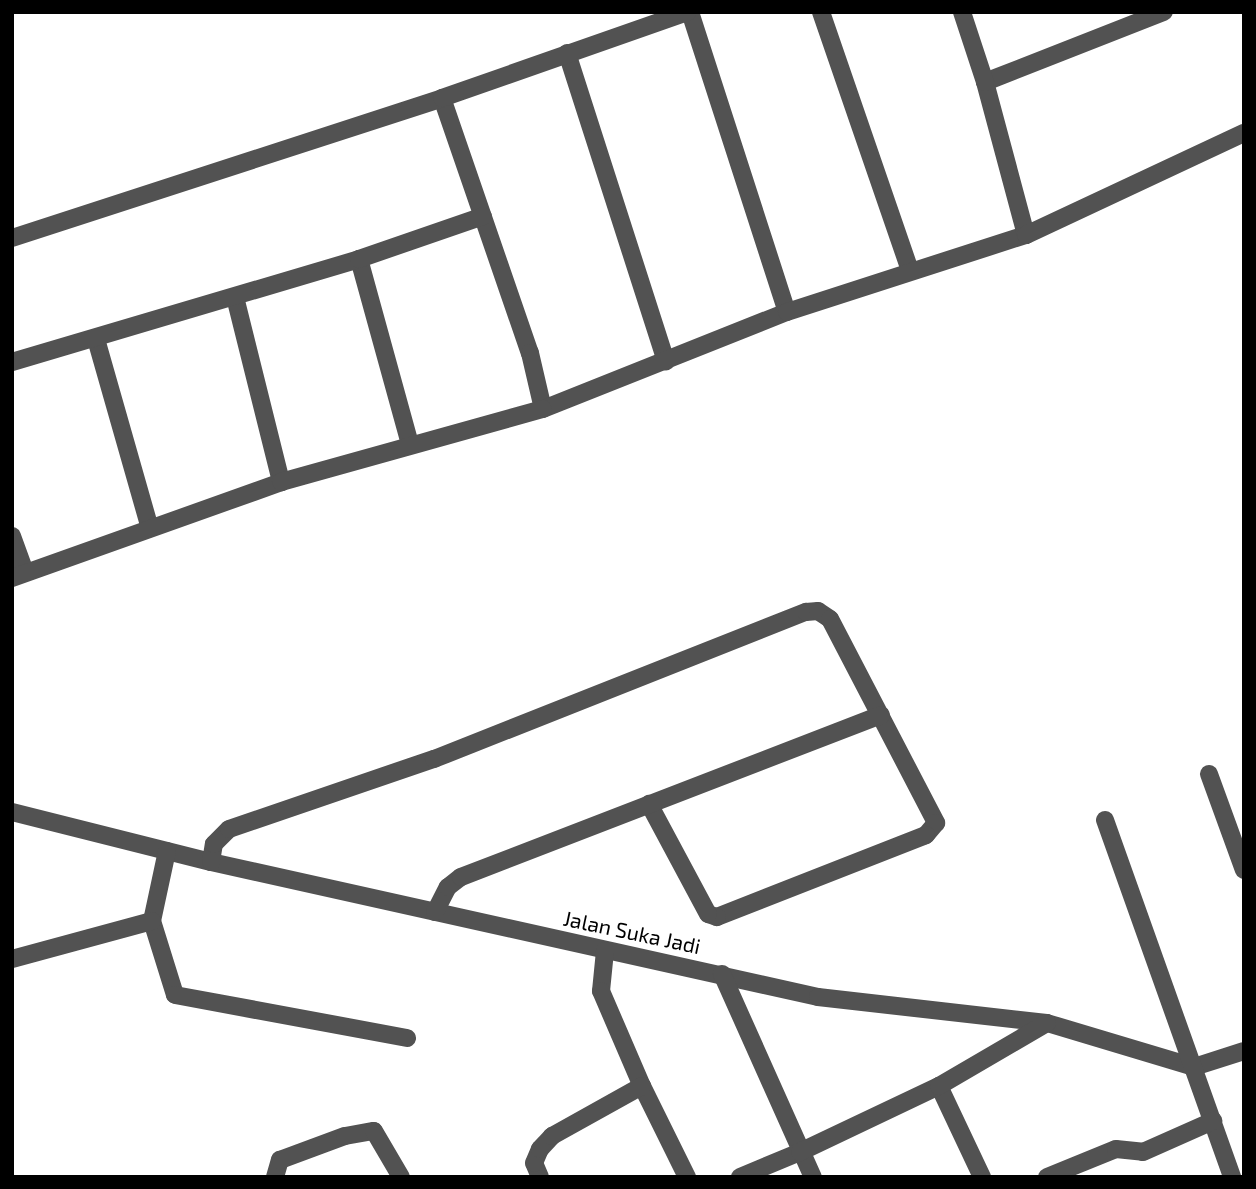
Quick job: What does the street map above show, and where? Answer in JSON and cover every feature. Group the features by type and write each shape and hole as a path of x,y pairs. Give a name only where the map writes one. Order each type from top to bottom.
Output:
{"street":[{"path":"12,238 442,98 689,12 787,312"},
{"path":"821,12 911,271"},
{"path":"962,12 985,82 1026,235"},
{"path":"985,82 1164,12"},
{"path":"567,53 666,361"},
{"path":"442,98 530,353 543,409"},
{"path":"12,536 19,575 281,482 543,409 787,312 1026,235 1244,133"},
{"path":"12,362 359,259 483,216"},
{"path":"359,259 410,444"},
{"path":"235,297 281,482"},
{"path":"96,339 150,528"},
{"path":"211,862 214,844 229,829 446,754 806,612 818,611 830,619 934,815 933,829 926,835 724,916 708,914 649,804"},
{"path":"435,912 449,887 461,877 881,715"},
{"path":"1209,774 1244,870"},
{"name":"Jalan Suka Jadi","path":"12,812 211,862 818,997 1047,1023 1194,1067"},
{"path":"1105,820 1232,1177"},
{"path":"167,851 152,921 175,995 407,1038"},
{"path":"12,959 152,921"},
{"path":"605,951 601,991 642,1086 687,1177"},
{"path":"722,974 813,1177"},
{"path":"740,1177 800,1152 939,1086 1047,1023"},
{"path":"1194,1067 1244,1051"},
{"path":"540,1177 534,1163 540,1149 552,1136 642,1086"},
{"path":"939,1086 982,1177"},
{"path":"1046,1177 1116,1149 1143,1152 1213,1121"},
{"path":"275,1177 281,1160 345,1136 374,1131 401,1177"}]}
